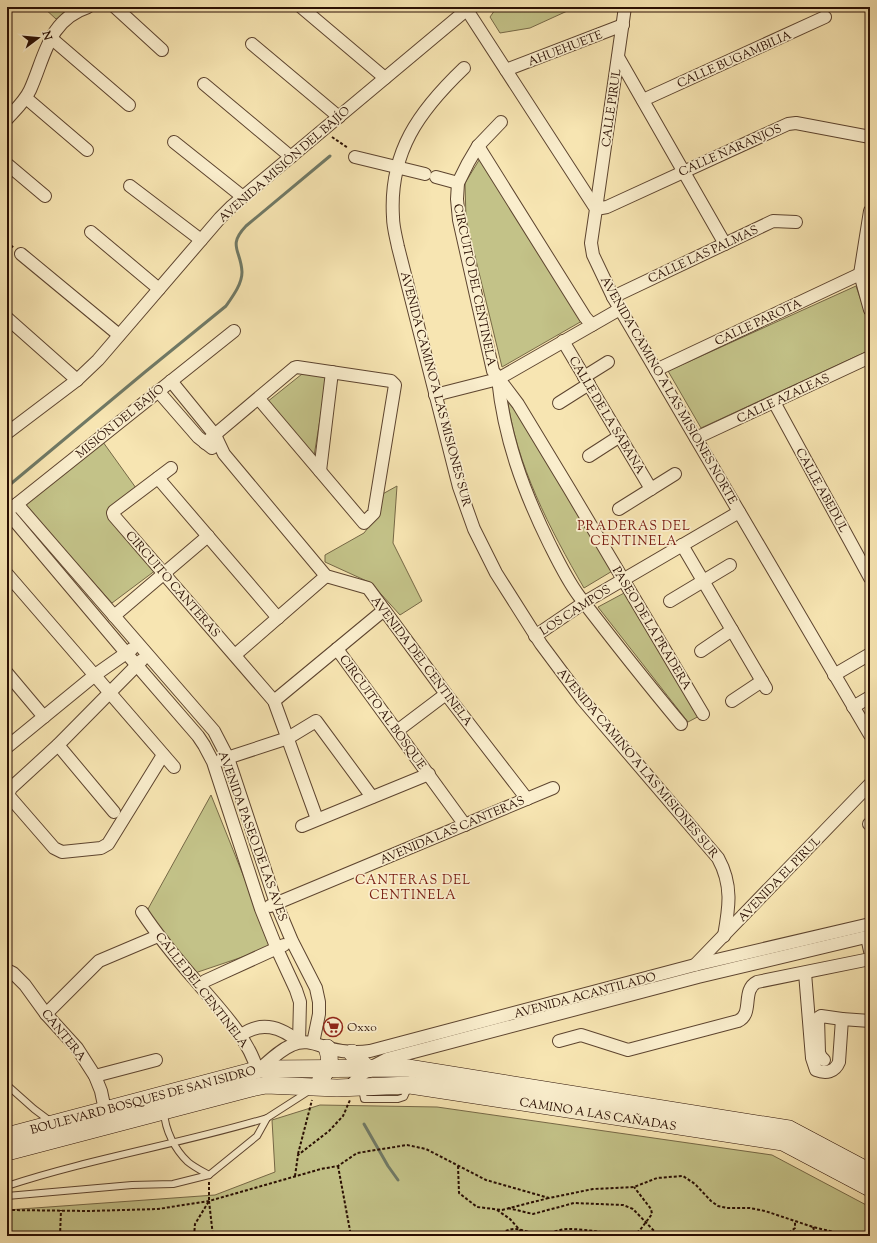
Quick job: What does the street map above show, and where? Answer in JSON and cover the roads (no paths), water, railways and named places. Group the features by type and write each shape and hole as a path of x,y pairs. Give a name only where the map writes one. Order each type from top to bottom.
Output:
{"main road":[{"path":"315,1087 327,1070 330,1062 330,1057 320,1045"},
{"path":"352,1052 368,1069"},
{"name":"CAMINO A LAS CAÑADAS","path":"327,1070 368,1069 783,1142 870,1188"},
{"name":"BOULEVARD BOSQUES DE SAN ISIDRO","path":"7,1136 259,1070 327,1070"},
{"name":"CAMINO A LAS CAÑADAS","path":"315,1087 356,1087 411,1077"},
{"name":"BOULEVARD BOSQUES DE SAN ISIDRO","path":"7,1152 251,1088 266,1085 315,1087"},
{"name":"CAMINO A LAS CAÑADAS","path":"528,1096 789,1129 870,1172"}],"street":[{"path":"7,119 26,98 51,38 61,24 76,12 88,7"},
{"path":"115,7 162,50"},
{"path":"301,7 385,78"},
{"name":"CALLE PIRUL","path":"596,209 626,7"},
{"path":"469,8 506,70 596,209"},
{"name":"AVENIDA MISIÓN DEL BAJÍO","path":"7,433 77,380 98,360 220,218 243,197 469,8"},
{"name":"CALLE BUGAMBILIA","path":"643,100 825,17"},
{"name":"AHUEHUETE","path":"506,70 623,25"},
{"path":"51,38 129,105"},
{"path":"252,44 339,117"},
{"path":"618,57 725,244"},
{"name":"AVENIDA CAMINO A LAS MISIONES SUR","path":"464,68 450,82 414,127 404,143 396,166 392,197 393,218 398,247 459,487 474,529 496,573 535,636 582,699 718,858 727,877 728,888 728,911 724,936"},
{"path":"204,84 292,157"},
{"path":"26,98 88,150"},
{"name":"CIRCUITO DEL CENTINELA","path":"498,379 493,371 459,220 457,200 458,183 468,163 478,146 501,122"},
{"name":"CALLE NARANJOS","path":"596,209 607,207 788,124 796,123 870,137"},
{"path":"174,142 243,197"},
{"path":"478,146 585,317 592,325"},
{"path":"355,157 396,166 458,183"},
{"path":"7,164 45,196"},
{"path":"130,186 201,240"},
{"name":"AVENIDA CAMINO A LAS MISIONES NORTE","path":"596,209 591,243 593,255 613,297 853,707"},
{"path":"870,211 864,270 870,310"},
{"name":"CALLE LAS PALMAS","path":"613,297 772,222 796,222"},
{"path":"91,232 159,289"},
{"path":"21,254 119,335"},
{"name":"CALLE PAROTA","path":"656,370 864,270"},
{"path":"435,395 498,379 620,309"},
{"path":"7,318 77,380"},
{"name":"MISIÓN DEL BAJÍO","path":"8,513 9,510 234,331"},
{"name":"CALLE DE LA SABANA","path":"564,341 651,489"},
{"name":"CALLE AZALEAS","path":"696,438 870,357"},
{"path":"559,403 608,362"},
{"path":"205,444 297,367 391,381 395,385 374,513 364,523 259,399"},
{"path":"320,471 332,372"},
{"path":"498,379 501,408 510,444 524,488 560,565 579,595 681,724"},
{"name":"PASEO DE LA PRADERA","path":"498,379 518,404 703,714"},
{"path":"171,381 214,435 224,454 326,576 235,655 274,701 317,819"},
{"path":"158,391 205,444 224,454"},
{"name":"CALLE ABEDUL","path":"774,402 870,578"},
{"path":"589,456 620,436"},
{"name":"CIRCUITO CANTERAS","path":"171,468 113,513 114,516 235,655"},
{"path":"619,509 675,474"},
{"path":"158,478 278,618"},
{"name":"AVENIDA PASEO DE LAS AVES","path":"17,504 214,731 228,758 276,903 292,940 316,988 320,1002 320,1045"},
{"name":"LOS CAMPOS","path":"535,636 585,602 739,512"},
{"name":"AVENIDA PASEO DE LAS AVES","path":"8,513 198,736 204,745 213,762 261,909 300,1002 300,1042"},
{"path":"114,616 208,536"},
{"path":"682,545 764,685 732,701"},
{"path":"670,601 730,565"},
{"path":"7,574 174,767"},
{"name":"AVENIDA DEL CENTINELA","path":"326,576 368,588 526,799"},
{"name":"CIRCUITO AL BOSQUE","path":"274,701 384,610"},
{"path":"701,651 732,630"},
{"path":"7,747 95,676 127,654 138,644"},
{"name":"CIRCUITO AL BOSQUE","path":"337,649 429,774 464,825"},
{"path":"834,675 870,654"},
{"path":"148,656 136,665 110,694 11,788 8,796 54,848 62,852 101,848 108,844 163,755"},
{"path":"7,673 44,717"},
{"path":"397,731 446,694"},
{"path":"870,697 853,707 870,735"},
{"path":"213,762 288,738 316,722 372,797"},
{"path":"58,745 114,812"},
{"name":"CIRCUITO AL BOSQUE","path":"302,826 429,774"},
{"name":"AVENIDA EL PIRUL","path":"696,971 724,936 870,784"},
{"name":"AVENIDA LAS CANTERAS","path":"261,909 553,788"},
{"path":"241,848 256,844"},
{"name":"CALLE DEL CENTINELA","path":"142,912 158,936 218,1007 240,1036 251,1052 259,1070"},
{"name":"AVENIDA ACANTILADO","path":"356,1087 368,1069 387,1059 696,971 870,924"},
{"path":"46,1014 99,961 158,936"},
{"path":"559,1040 581,1035 628,1050 738,1021 743,1019 746,1014 752,984 869,957 866,937"},
{"name":"AVENIDA ACANTILADO","path":"240,1036 256,1028 268,1027 280,1029 300,1042 361,1053 696,971 866,937"},
{"path":"205,981 277,949 292,940"},
{"name":"CANTERA","path":"7,970 13,973 25,985 46,1014 77,1048 96,1076 105,1110"},
{"path":"805,973 812,1058 816,1070 830,1072 837,1067 839,1062 842,1019"},
{"path":"824,1060 819,1053 818,1018 821,1016 870,1021"},
{"name":"AVENIDA ACANTILADO","path":"259,1070 282,1050 300,1042"},
{"path":"96,1076 156,1060"}],"lane":[{"path":"7,1085 34,1109 53,1123"},
{"path":"7,1186 109,1157 231,1129 267,1118 315,1087"},
{"path":"164,1111 173,1143 188,1162 209,1175"},
{"path":"7,1196 132,1185 173,1184 209,1175 257,1136 267,1118"}],"waterway":[{"path":"7,487 226,306 237,290 242,276 241,265 236,248 237,239 240,233 246,226 330,156"},
{"path":"364,1124 388,1166 398,1180"}],"place":[{"name":"Oxxo","path":"333,1027"}],"district":[{"name":"PRADERAS DEL CENTINELA","path":"634,532"},
{"name":"CANTERAS DEL CENTINELA","path":"413,886"}]}
